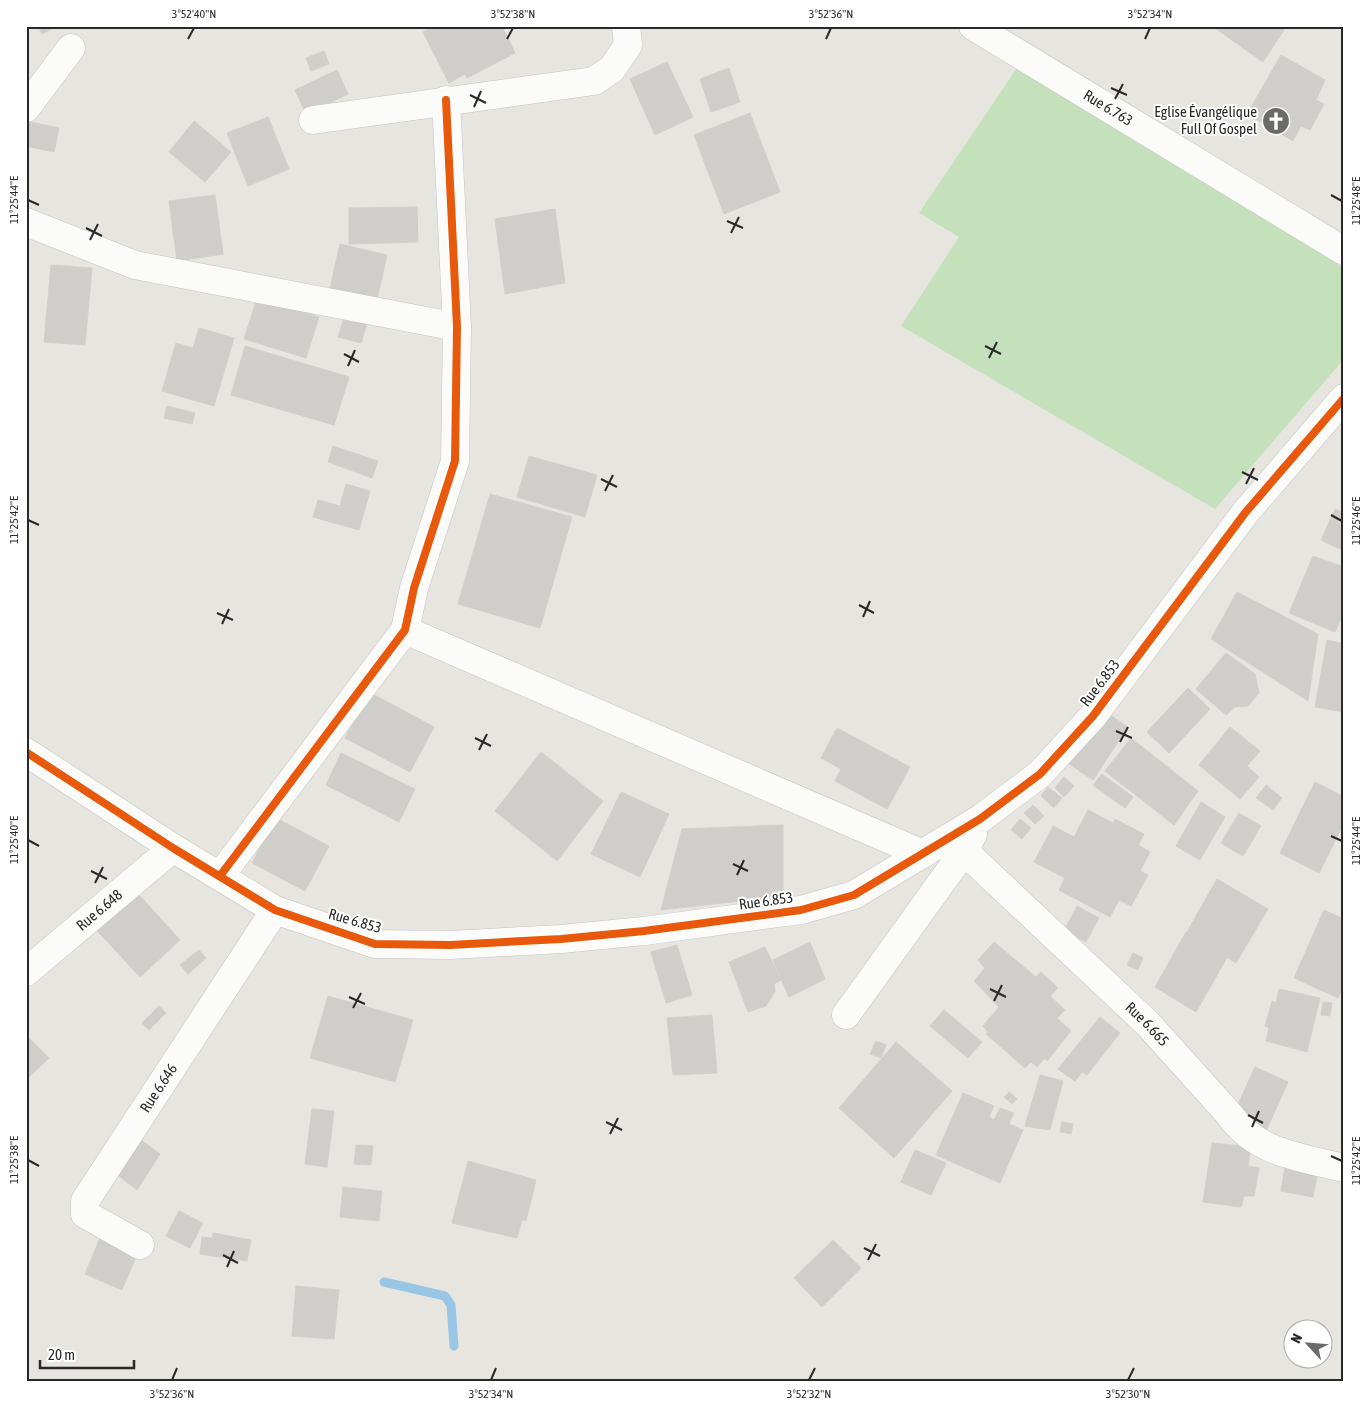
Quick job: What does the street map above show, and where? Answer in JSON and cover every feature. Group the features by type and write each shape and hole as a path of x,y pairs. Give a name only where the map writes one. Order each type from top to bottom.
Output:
{"street":[{"path":"314,120 446,100 594,81 612,69 628,45 626,26"},
{"name":"Rue 6.763","path":"973,26 1344,251"},
{"path":"26,108 71,48"},
{"path":"220,876 405,630 414,588 455,461 457,327 446,100"},
{"path":"26,222 135,265 457,327"},
{"name":"Rue 6.853","path":"26,752 173,848 275,910 375,944 450,945 561,939 644,931 801,910 854,895 980,819 1040,774 1093,716 1245,513 1344,398"},
{"path":"405,630 923,854"},
{"path":"846,1015 964,851 980,819"},
{"name":"Rue 6.648","path":"26,972 173,848"},
{"name":"Rue 6.665","path":"964,851 1146,1023 1229,1114 1238,1127 1251,1139 1263,1146 1344,1168"},
{"name":"Rue 6.646","path":"140,1245 85,1214 85,1201 275,910"}],"green space":[{"path":"1017,68 1344,268 1344,359 1215,509 901,326 959,237 919,213"}],"building":[{"path":"38,26 54,26 55,27 42,34"},
{"path":"434,26 502,26 515,53 467,78 465,74 449,83 423,32"},
{"path":"1212,26 1278,26 1284,30 1263,62"},
{"path":"324,51 329,64 311,71 306,58"},
{"path":"1281,55 1325,80 1316,100 1324,104 1310,130 1301,126 1293,141 1247,114"},
{"path":"667,62 693,117 655,135 630,79"},
{"path":"729,68 740,102 711,112 700,79"},
{"path":"337,70 348,94 306,114 295,90"},
{"path":"750,113 780,192 724,214 694,135"},
{"path":"268,117 289,169 248,186 227,133"},
{"path":"26,121 59,128 54,152 26,146"},
{"path":"194,121 231,152 205,182 169,152"},
{"path":"215,195 223,254 177,261 169,201"},
{"path":"417,207 418,242 349,244 349,208"},
{"path":"555,209 565,283 505,294 495,219"},
{"path":"340,244 387,255 377,299 330,288"},
{"path":"51,265 92,268 85,345 44,342"},
{"path":"257,298 319,317 306,358 244,339"},
{"path":"346,311 369,317 361,343 338,337"},
{"path":"199,328 234,338 214,406 162,391 176,343 193,348"},
{"path":"245,346 349,377 334,425 231,395"},
{"path":"167,406 195,413 192,424 164,418"},
{"path":"333,446 378,461 372,478 328,462"},
{"path":"529,456 597,475 585,517 517,497"},
{"path":"346,484 370,491 359,530 313,517 318,500 340,506"},
{"path":"490,494 572,517 540,628 458,604"},
{"path":"1335,509 1344,513 1344,551 1321,540"},
{"path":"1313,556 1344,567 1344,611 1335,632 1289,613"},
{"path":"1237,592 1318,634 1308,701 1211,639"},
{"path":"1327,640 1344,644 1344,712 1315,707"},
{"path":"1226,653 1255,674 1259,693 1248,706 1235,707 1226,715 1196,689"},
{"path":"1188,688 1210,709 1169,753 1147,732"},
{"path":"369,692 434,727 410,772 345,738"},
{"path":"1103,710 1128,727 1093,780 1068,763"},
{"path":"1230,727 1260,751 1247,766 1259,777 1240,799 1199,765"},
{"path":"837,728 910,767 887,809 835,781 841,769 821,758"},
{"path":"1131,738 1198,791 1174,825 1105,771"},
{"path":"541,752 603,801 557,861 495,811"},
{"path":"341,753 415,789 399,822 326,785"},
{"path":"1102,774 1133,797 1125,808 1093,785"},
{"path":"1064,777 1074,786 1064,797 1055,788"},
{"path":"1315,782 1344,797 1344,823 1319,873 1280,853"},
{"path":"1266,785 1282,798 1273,810 1256,798"},
{"path":"1048,787 1062,798 1054,808 1041,796"},
{"path":"621,792 669,814 640,877 591,854"},
{"path":"1201,802 1225,817 1200,860 1176,846"},
{"path":"1033,805 1044,816 1035,824 1024,813"},
{"path":"1088,810 1113,823 1115,819 1144,834 1138,845 1150,852 1140,871 1148,875 1131,906 1119,900 1110,917 1059,890 1065,878 1034,862 1053,826 1074,837"},
{"path":"1239,813 1261,826 1243,856 1221,843"},
{"path":"276,818 329,846 305,891 252,863"},
{"path":"1020,819 1031,828 1022,839 1011,830"},
{"path":"783,825 783,896 661,910 682,829"},
{"path":"1217,879 1268,909 1236,963 1187,932"},
{"path":"131,886 180,940 140,977 90,923"},
{"path":"1077,906 1099,918 1086,942 1064,931"},
{"path":"1324,910 1344,919 1344,985 1338,998 1294,978"},
{"path":"1186,932 1229,954 1196,1012 1155,987"},
{"path":"810,942 825,979 789,997 773,960"},
{"path":"994,942 1036,977 1041,972 1058,988 1050,996 1065,1010 1057,1018 1071,1031 1047,1061 1045,1058 1037,1067 1031,1062 1025,1068 986,1034 988,1032 983,1026 999,1007 974,981 985,968 978,960"},
{"path":"677,945 692,995 666,1003 651,952"},
{"path":"765,947 781,980 774,984 775,991 766,1006 748,1012 729,962"},
{"path":"199,950 206,958 188,974 180,965"},
{"path":"1133,953 1143,958 1138,970 1127,965"},
{"path":"1279,989 1320,998 1307,1052 1266,1041 1269,1028 1265,1026 1272,1001 1276,1003"},
{"path":"328,996 413,1020 395,1082 310,1058"},
{"path":"1323,1002 1332,1003 1330,1016 1321,1015"},
{"path":"159,1006 166,1013 149,1030 142,1023"},
{"path":"944,1010 982,1042 968,1058 930,1026"},
{"path":"712,1015 717,1073 673,1075 667,1018"},
{"path":"1100,1017 1120,1033 1087,1075 1082,1072 1075,1081 1058,1069"},
{"path":"26,1035 49,1058 26,1080"},
{"path":"876,1041 886,1045 881,1058 870,1054"},
{"path":"896,1042 952,1091 894,1158 839,1108"},
{"path":"1255,1067 1288,1082 1266,1131 1233,1116"},
{"path":"1040,1075 1063,1081 1050,1130 1025,1126"},
{"path":"1009,1092 1017,1099 1012,1104 1004,1097"},
{"path":"963,1093 994,1106 989,1117 994,1120 1000,1108 1014,1113 1009,1124 1023,1130 1000,1183 936,1155"},
{"path":"312,1109 334,1111 327,1167 305,1164"},
{"path":"1062,1122 1073,1124 1071,1134 1060,1132"},
{"path":"124,1127 160,1154 137,1190 100,1161"},
{"path":"1212,1143 1251,1147 1248,1166 1259,1168 1254,1196 1244,1196 1241,1207 1203,1202"},
{"path":"356,1145 373,1146 371,1165 354,1164"},
{"path":"915,1150 946,1163 931,1195 901,1182"},
{"path":"1287,1155 1320,1161 1313,1197 1281,1191"},
{"path":"468,1161 536,1180 526,1221 522,1220 517,1238 452,1223"},
{"path":"343,1187 382,1191 379,1221 340,1217"},
{"path":"179,1211 203,1223 190,1248 166,1236"},
{"path":"103,1231 140,1248 122,1290 85,1274"},
{"path":"213,1233 251,1240 247,1261 200,1254 202,1237 212,1238"},
{"path":"833,1240 861,1268 822,1307 794,1278"},
{"path":"296,1286 339,1290 334,1339 292,1336"}],"waterway":[{"path":"384,1282 445,1296 451,1305 454,1346"}],"cycle path":[{"path":"220,876 405,630 414,588 455,461 457,327 446,100"},
{"path":"26,752 173,848 275,910 375,944 450,945 561,939 644,931 801,910 854,895 980,819 1040,774 1093,716 1245,513 1344,398"}],"place":[{"name":"Eglise Évangélique Full Of Gospel","path":"1276,121"}]}
